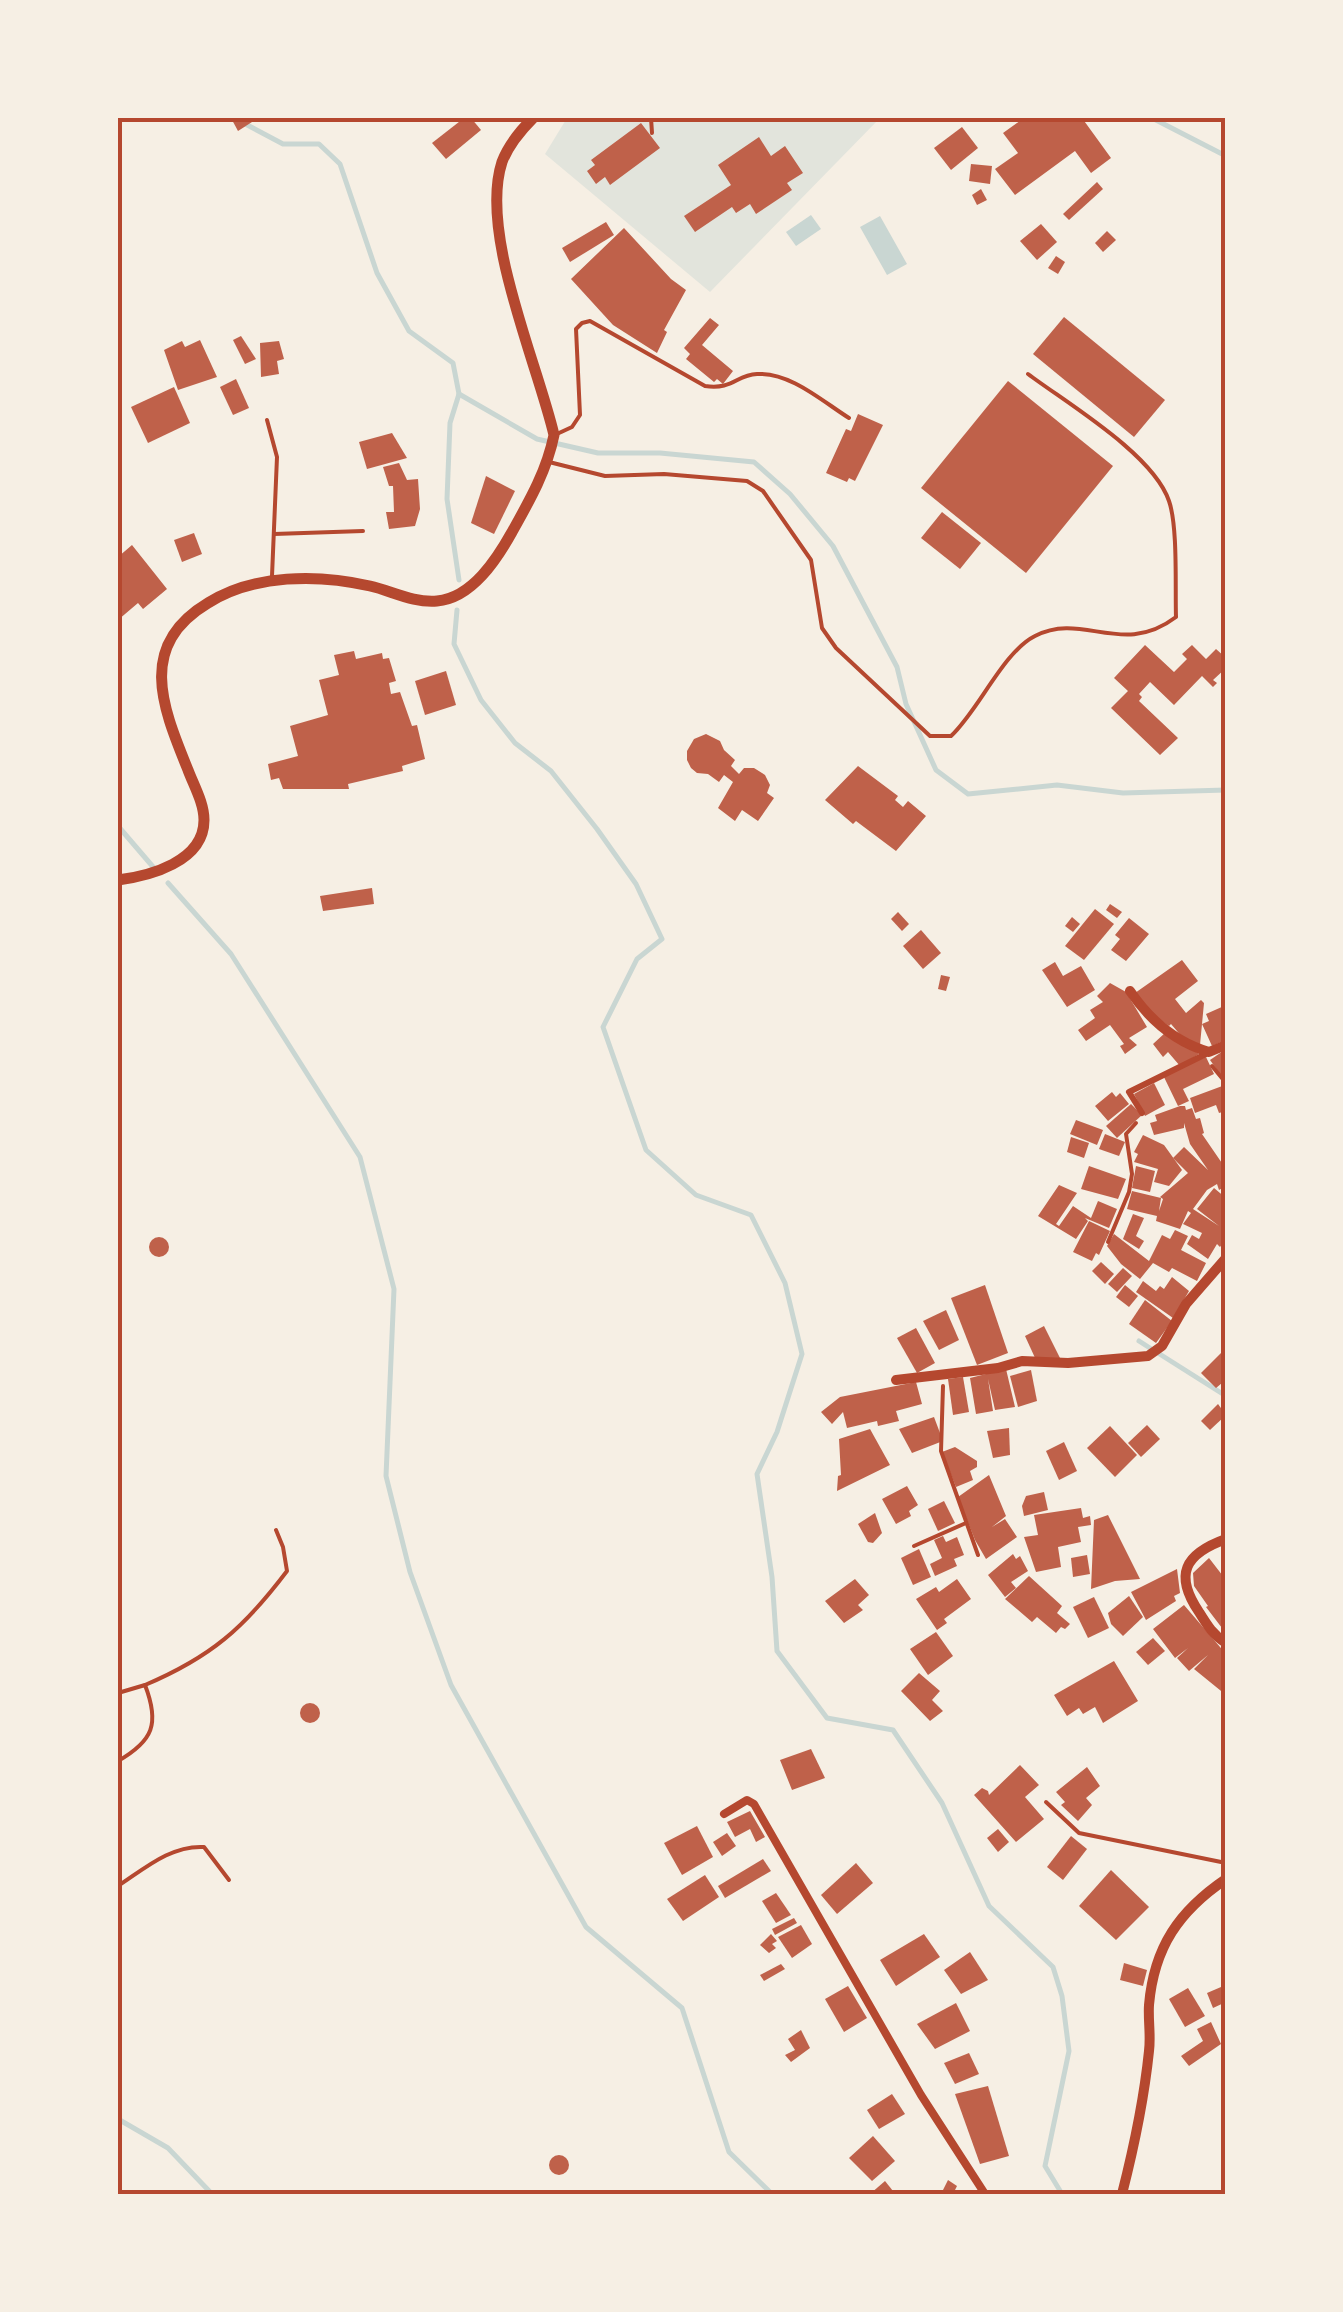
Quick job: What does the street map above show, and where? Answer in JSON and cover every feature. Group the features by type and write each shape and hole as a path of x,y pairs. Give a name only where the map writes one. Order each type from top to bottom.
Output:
{"main road":[{"path":"118,880 167,868 196,843 204,824 202,803 162,706 160,675 167,647 193,612 240,588 272,581 321,579 438,601 480,578 500,554 549,459 554,436 506,270 498,209 503,161 532,118"}],"street":[{"path":"1130,991 1146,1016 1178,1038 1209,1052"},
{"path":"1142,1112 1129,1092 1226,1045"},
{"path":"896,1380 998,1368 1022,1361 1068,1363 1148,1356 1162,1346 1186,1304 1226,1258"},
{"path":"1226,1539 1208,1546 1187,1565 1184,1576 1187,1594 1214,1636 1226,1642"},
{"path":"724,1814 748,1800 754,1804 921,2095 985,2194"},
{"path":"1122,2194 1138,2133 1158,1959 1175,1924 1201,1896 1226,1879"}],"lane":[{"path":"554,436 578,422 576,329 590,322 705,386 722,389 754,374 782,376 849,418"},
{"path":"549,459 604,476 664,474 747,481 763,491 811,560 822,628 836,648 930,736 951,736 968,720 1002,668 1032,637 1058,628 1116,636 1158,630 1176,616 1170,504 1156,474 1138,456 1028,374"},
{"path":"266,420 277,457 272,581"},
{"path":"274,534 363,530"},
{"path":"118,1693 145,1685 206,1655 254,1615 286,1571 276,1530"},
{"path":"118,1761 140,1748 151,1730 152,1702 145,1685"},
{"path":"1046,1802 1079,1832 1226,1863"},
{"path":"118,1886 186,1846 204,1847 229,1880"}],"path":[{"path":"651,118 652,132"},
{"path":"1209,1052 1211,1064 1226,1083"},
{"path":"1108,1242 1129,1192 1132,1174 1126,1134 1143,1118 1142,1112"},
{"path":"942,1372 945,1402 941,1451 978,1555"},
{"path":"914,1546 966,1523"}],"shaded area":[{"path":"567,118 880,118 710,292 545,154"},
{"path":"811,215 821,229 796,246 786,232"},
{"path":"880,216 907,264 887,275 860,227"}],"building":[{"path":"231,118 249,118 252,122 238,131"},
{"path":"464,118 471,118 481,130 446,159 432,143"},
{"path":"1024,118 1082,118 1111,158 1091,173 1075,151 1015,195 995,169 1018,153 1003,133"},
{"path":"641,123 660,148 610,185 605,177 596,184 587,171 595,165 591,160"},
{"path":"962,127 978,148 951,170 934,148"},
{"path":"759,137 771,156 785,146 803,173 787,183 792,190 756,214 750,204 736,213 732,207 695,232 684,216 731,185 718,165"},
{"path":"971,164 992,166 990,184 969,181"},
{"path":"1097,182 1103,189 1069,220 1063,214"},
{"path":"981,189 987,200 977,205 972,195"},
{"path":"606,222 614,235 570,262 562,248"},
{"path":"1041,224 1057,242 1037,260 1020,241"},
{"path":"624,228 686,290 664,330 667,332 657,353 613,325 571,279"},
{"path":"1107,231 1116,240 1103,252 1095,243"},
{"path":"1056,256 1065,262 1058,274 1048,268"},
{"path":"1064,317 1165,400 1134,437 1033,354"},
{"path":"710,318 719,325 702,345 733,371 723,384 717,379 714,382 686,359 690,354 684,348"},
{"path":"241,336 256,359 245,364 233,340"},
{"path":"200,340 217,377 178,390 164,350 182,341 185,347"},
{"path":"279,341 284,359 277,361 279,374 261,377 260,343"},
{"path":"236,379 249,408 233,415 220,387"},
{"path":"1008,381 1113,466 1026,573 921,488"},
{"path":"174,387 190,423 148,443 131,407"},
{"path":"858,414 883,425 855,481 849,478 847,482 826,473 846,429 851,431"},
{"path":"392,433 407,458 367,469 359,442"},
{"path":"399,463 407,480 418,479 420,509 415,526 389,529 386,512 394,512 393,486 389,486 383,467"},
{"path":"486,476 515,491 494,534 471,523"},
{"path":"942,512 981,543 960,569 921,538"},
{"path":"194,533 202,554 182,562 174,540"},
{"path":"132,545 167,589 143,609 138,603 118,620 118,557"},
{"path":"1145,645 1174,672 1187,659 1182,654 1192,645 1206,659 1216,649 1226,658 1226,668 1213,680 1217,683 1213,687 1202,676 1174,705 1150,682 1139,694 1139,701 1178,738 1160,755 1111,708 1128,691 1114,678"},
{"path":"354,651 356,659 382,653 383,659 389,658 396,681 389,683 391,694 400,692 412,726 417,725 425,759 402,766 403,771 348,784 349,789 283,789 279,778 271,780 268,764 298,756 290,726 328,715 319,680 339,675 334,655"},
{"path":"446,671 456,705 425,715 415,681"},
{"path":"706,734 720,741 735,760 731,766 739,774 744,768 754,768 765,775 770,785 767,793 774,798 758,821 742,810 735,821 718,808 733,782 724,775 719,782 691,768 687,751 694,739"},
{"path":"858,766 898,796 895,800 903,807 908,801 926,816 896,851 856,821 853,824 825,800"},
{"path":"372,888 374,904 323,911 320,896"},
{"path":"1110,904 1122,912 1117,918 1106,910"},
{"path":"1095,909 1114,924 1084,960 1065,946"},
{"path":"898,912 909,924 902,931 891,919"},
{"path":"1072,917 1080,924 1073,932 1065,926"},
{"path":"1129,918 1149,934 1126,961 1111,950 1120,939 1115,935"},
{"path":"921,930 941,953 923,969 903,946"},
{"path":"1182,960 1198,981 1175,999 1186,1013 1201,1000 1204,1003 1200,1045 1183,1038 1171,1024 1145,1009 1135,993"},
{"path":"1055,962 1063,976 1081,966 1095,990 1067,1007 1042,970"},
{"path":"941,975 950,977 946,991 938,989"},
{"path":"1110,983 1126,992 1147,1027 1129,1038 1137,1045 1125,1054 1120,1046 1124,1044 1110,1025 1086,1041 1078,1030 1095,1018 1090,1010 1103,1002 1097,996"},
{"path":"1224,1006 1226,1040 1212,1046 1202,1024 1209,1021 1206,1014"},
{"path":"1166,1032 1199,1054 1180,1066 1168,1052 1163,1057 1153,1044"},
{"path":"1226,1049 1226,1075 1222,1077 1210,1060"},
{"path":"1206,1057 1214,1074 1183,1089 1189,1101 1178,1106 1163,1075"},
{"path":"1154,1083 1165,1105 1145,1116 1134,1094"},
{"path":"1225,1085 1226,1111 1219,1113 1216,1105 1195,1113 1190,1098"},
{"path":"1112,1092 1116,1097 1120,1093 1129,1104 1108,1121 1095,1106"},
{"path":"1131,1104 1142,1115 1117,1138 1106,1126"},
{"path":"1180,1106 1192,1108 1196,1119 1200,1118 1202,1134 1226,1169 1226,1186 1219,1190 1217,1184 1207,1190 1193,1209 1219,1226 1197,1209 1214,1188 1226,1198 1226,1239 1220,1247 1217,1244 1208,1259 1187,1244 1192,1235 1199,1239 1202,1233 1183,1224 1191,1213 1188,1211 1180,1229 1156,1221 1157,1216 1127,1209 1132,1191 1161,1198 1159,1211 1163,1199 1160,1197 1188,1173 1173,1158 1184,1147 1208,1170 1190,1144 1184,1123 1184,1128 1154,1135 1150,1123 1157,1121 1155,1115"},
{"path":"1076,1120 1103,1130 1097,1145 1070,1134"},
{"path":"1105,1134 1125,1142 1119,1156 1099,1149"},
{"path":"1143,1135 1164,1145 1182,1170 1169,1186 1154,1182 1158,1169 1134,1162 1138,1154 1134,1152"},
{"path":"1071,1137 1089,1143 1084,1158 1067,1152"},
{"path":"1089,1166 1126,1179 1118,1199 1081,1189"},
{"path":"1136,1166 1155,1171 1150,1192 1132,1188"},
{"path":"1059,1185 1077,1193 1056,1224 1059,1226 1073,1206 1091,1218 1098,1201 1117,1209 1109,1228 1085,1218 1088,1221 1076,1239 1038,1216"},
{"path":"1133,1214 1144,1218 1136,1236 1144,1241 1139,1249 1123,1239"},
{"path":"1089,1221 1110,1231 1092,1261 1073,1252"},
{"path":"1175,1230 1188,1236 1181,1250 1206,1263 1197,1281 1153,1263 1140,1279 1107,1246 1114,1234 1149,1261 1162,1235 1170,1239"},
{"path":"159,1237 169,1247 159,1257 149,1247"},
{"path":"1101,1262 1114,1274 1105,1284 1092,1271"},
{"path":"1123,1268 1132,1276 1117,1292 1108,1284"},
{"path":"1172,1277 1189,1291 1173,1318 1136,1292 1143,1281 1156,1291 1160,1286 1164,1289"},
{"path":"985,1285 1008,1353 977,1365 951,1298"},
{"path":"1125,1285 1138,1296 1129,1307 1116,1297"},
{"path":"1145,1300 1172,1321 1156,1343 1129,1324"},
{"path":"946,1310 959,1340 939,1350 923,1321"},
{"path":"1044,1326 1060,1358 1036,1360 1025,1336"},
{"path":"916,1328 935,1363 917,1373 897,1338"},
{"path":"1226,1348 1226,1387 1222,1383 1216,1388 1201,1373"},
{"path":"1006,1369 1015,1407 995,1410 988,1379 993,1411 976,1414 970,1378"},
{"path":"1031,1370 1037,1401 1018,1407 1010,1376"},
{"path":"963,1377 969,1412 953,1415 948,1379"},
{"path":"916,1382 922,1404 896,1411 899,1421 847,1428 843,1412 832,1424 821,1412 840,1397"},
{"path":"1218,1404 1226,1415 1210,1430 1201,1421"},
{"path":"934,1417 943,1441 912,1453 899,1429"},
{"path":"1147,1425 1160,1439 1141,1457 1128,1443"},
{"path":"1110,1426 1137,1455 1115,1477 1087,1448"},
{"path":"1009,1428 1010,1455 993,1458 987,1431"},
{"path":"870,1429 890,1465 837,1491 841,1475 839,1439"},
{"path":"1064,1442 1077,1471 1059,1480 1046,1451"},
{"path":"955,1447 977,1461 977,1467 970,1471 973,1480 956,1487 942,1452"},
{"path":"989,1475 1006,1516 992,1527 1005,1519 1017,1537 986,1559 958,1497"},
{"path":"907,1486 918,1505 909,1511 911,1516 896,1524 882,1499"},
{"path":"1044,1492 1048,1510 1024,1516 1026,1496"},
{"path":"944,1501 955,1523 938,1531 928,1509"},
{"path":"1081,1508 1083,1518 1090,1516 1091,1525 1078,1527 1081,1542 1058,1547 1061,1567 1036,1572 1024,1537 1038,1535 1034,1515"},
{"path":"875,1513 882,1533 873,1543 868,1542 858,1524"},
{"path":"1108,1515 1140,1579 1115,1581 1091,1589 1094,1520"},
{"path":"943,1536 946,1542 957,1537 964,1555 954,1559 957,1566 935,1576 930,1564 942,1558 934,1540"},
{"path":"919,1549 931,1577 913,1585 901,1558"},
{"path":"1013,1554 1016,1559 1020,1556 1028,1571 1011,1582 1016,1588 1005,1597 988,1575"},
{"path":"1087,1555 1090,1574 1073,1577 1071,1558"},
{"path":"1209,1558 1226,1580 1226,1625 1222,1628 1194,1586 1193,1573"},
{"path":"1177,1569 1180,1593 1174,1596 1176,1601 1146,1620 1131,1592"},
{"path":"1029,1576 1062,1606 1057,1613 1070,1624 1065,1629 1061,1627 1056,1633 1037,1617 1032,1622 1005,1599"},
{"path":"855,1579 869,1595 858,1605 863,1610 844,1623 825,1601"},
{"path":"957,1579 971,1599 944,1619 947,1623 937,1630 916,1599 936,1587 939,1592"},
{"path":"1129,1596 1143,1617 1123,1636 1111,1624 1108,1613"},
{"path":"1094,1597 1109,1628 1088,1638 1073,1607"},
{"path":"1184,1605 1226,1654 1226,1695 1194,1669 1208,1655 1189,1671 1177,1658 1188,1648 1175,1658 1153,1629"},
{"path":"936,1632 953,1656 928,1675 910,1649"},
{"path":"1153,1638 1165,1651 1148,1665 1136,1652"},
{"path":"1114,1661 1138,1701 1103,1723 1095,1707 1083,1714 1079,1708 1067,1716 1054,1695"},
{"path":"919,1673 940,1691 932,1700 943,1711 930,1721 901,1691"},
{"path":"310,1703 320,1713 310,1723 300,1713"},
{"path":"811,1749 825,1778 792,1790 780,1760"},
{"path":"1020,1765 1039,1785 1025,1797 1044,1819 1016,1842 974,1795 982,1788 989,1795"},
{"path":"1087,1767 1100,1786 1086,1798 1092,1805 1078,1821 1061,1805 1065,1802 1056,1792"},
{"path":"750,1811 765,1837 756,1842 750,1829 735,1837 727,1822"},
{"path":"697,1826 713,1857 682,1875 664,1843"},
{"path":"998,1829 1009,1842 998,1852 987,1838"},
{"path":"727,1833 736,1846 722,1856 713,1842"},
{"path":"1071,1836 1087,1849 1063,1880 1047,1867"},
{"path":"763,1859 771,1871 725,1898 718,1886"},
{"path":"856,1863 873,1883 837,1914 821,1895"},
{"path":"1111,1870 1149,1907 1116,1940 1079,1906"},
{"path":"705,1875 719,1897 683,1921 667,1899"},
{"path":"776,1893 791,1915 776,1923 762,1901"},
{"path":"794,1918 797,1923 775,1935 772,1929"},
{"path":"801,1925 812,1944 792,1958 778,1937"},
{"path":"771,1934 777,1941 772,1944 776,1948 769,1953 760,1945"},
{"path":"924,1934 940,1957 896,1986 880,1960"},
{"path":"970,1952 988,1980 961,1994 944,1970"},
{"path":"1124,1963 1147,1970 1143,1986 1120,1980"},
{"path":"781,1964 785,1969 764,1981 760,1975"},
{"path":"848,1986 867,2018 844,2032 825,1999"},
{"path":"1221,1987 1226,2002 1213,2008 1207,1993"},
{"path":"1188,1988 1205,2016 1185,2027 1169,1999"},
{"path":"956,2003 970,2031 935,2049 917,2024"},
{"path":"1211,2022 1221,2044 1189,2066 1181,2056 1203,2041 1197,2029"},
{"path":"801,2030 810,2048 791,2062 785,2055 795,2050 788,2039"},
{"path":"969,2053 979,2074 955,2084 944,2063"},
{"path":"988,2086 1009,2156 980,2164 955,2094"},
{"path":"892,2094 905,2114 879,2129 867,2110"},
{"path":"873,2136 895,2161 872,2181 849,2158"},
{"path":"559,2155 569,2165 559,2175 549,2165"},
{"path":"948,2180 957,2186 953,2194 941,2194"},
{"path":"885,2181 893,2191 870,2194"}],"waterway":[{"path":"234,118 283,144 319,144 340,164 377,273 409,331 453,363 459,394 450,423 447,499 459,580"},
{"path":"1152,118 1226,156"},
{"path":"459,394 537,439 598,453 660,453 754,462 790,494 833,546 897,667 906,704 936,770 968,794 1057,785 1123,793 1226,790"},
{"path":"457,610 454,644 481,700 515,743 551,771 597,829 636,884 662,939 637,959 603,1027 646,1150 696,1195 751,1215 785,1283 802,1354 777,1432 757,1474 772,1577 777,1651 827,1718 893,1730 942,1803 989,1906 1053,1967 1062,1996 1069,2051 1045,2166 1062,2194"},
{"path":"118,826 154,868"},
{"path":"168,883 231,954 360,1157 394,1289 386,1476 410,1572 451,1685 586,1927 682,2008 729,2152 772,2194"},
{"path":"1139,1341 1153,1350"},
{"path":"1158,1353 1226,1396"},
{"path":"118,2119 168,2148 212,2194"}]}
